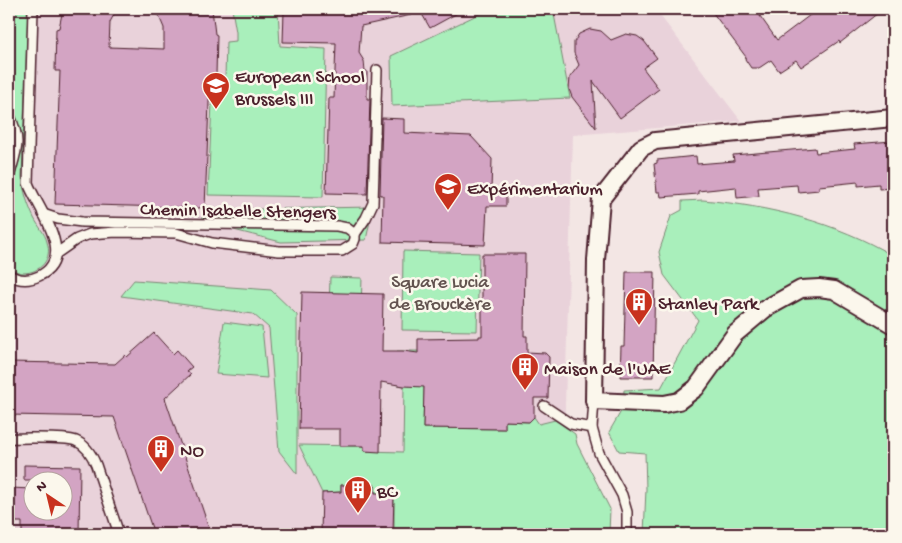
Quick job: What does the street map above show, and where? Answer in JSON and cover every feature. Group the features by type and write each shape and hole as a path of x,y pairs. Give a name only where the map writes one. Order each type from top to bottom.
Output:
{"street":[{"path":"893,118 655,141 640,148 601,199 596,260 594,401 664,404 679,401 696,388 736,334 765,309 801,289 819,288 834,290 893,325"}],"lane":[{"path":"33,9 28,183 56,243 57,253"},
{"path":"355,234 373,203 377,70"},
{"path":"9,114 18,138 9,178"},
{"name":"Chemin Isabelle Stengers","path":"9,275 22,279 38,277 51,266 57,253 77,240 103,232 176,233 212,243 279,251 332,252 348,249 355,239 355,234 347,228 337,226 82,222 58,219 43,214"},
{"path":"594,401 592,428 599,453 622,495 627,512 627,534"},
{"path":"544,406 570,424 592,428"},
{"path":"9,438 66,440 78,442 84,447 93,457 119,534"}],"shaded area":[{"path":"9,9 655,9 741,121 573,135 562,507 609,534 9,534"}],"green space":[{"path":"10,9 28,9 22,176 28,203 34,218 45,236 48,248 47,259 40,268 23,273 9,268 9,195 22,148 22,133 9,104"},
{"path":"232,9 278,9 280,46 326,49 323,197 208,195 213,78 225,78 226,42 236,41"},
{"path":"511,9 553,9 570,98 392,106 391,56 481,13"},
{"path":"703,200 753,206 825,225 871,244 893,256 893,534 644,534 645,453 619,451 609,432 623,408 624,390 661,388 698,320 664,275 659,252 671,216 682,210 682,201"},
{"path":"373,207 366,240 281,242 202,222 203,210"},
{"name":"Square Lucia de Brouckère","path":"403,251 479,253 477,331 402,330"},
{"path":"330,277 362,278 361,310 329,309"},
{"path":"134,280 271,290 297,315 297,474 279,451 269,328 253,314 121,296"},
{"path":"224,322 262,327 267,378 216,374"},
{"path":"397,351 432,351 424,387 423,428 505,429 505,421 529,422 534,417 539,424 555,420 575,434 577,444 610,509 609,534 394,534 394,493 375,493 375,485 341,485 341,492 322,493 299,445 364,446 365,451 403,452 404,386 397,385"}],"building":[{"path":"63,9 117,9 110,22 109,47 164,49 164,28 156,9 212,9 215,34 217,35 216,75 210,76 205,208 55,204 60,71 55,71 56,29 59,28"},
{"path":"288,9 410,9 411,15 361,26 359,53 364,61 365,71 367,71 367,99 370,99 367,194 326,193 329,98 334,98 336,43 283,42 284,11 288,11"},
{"path":"419,9 465,9 430,28"},
{"path":"710,9 755,9 777,40 818,9 883,9 840,43 839,41 801,67 796,60 779,71 771,60 759,68 751,68 745,59 746,57"},
{"path":"590,29 601,31 611,40 626,34 637,36 644,41 657,58 643,68 659,89 620,118 593,81 596,128 572,97 569,89 570,77 579,65 574,53 574,42 579,34"},
{"path":"382,118 404,119 404,133 471,136 492,159 491,190 506,190 506,206 487,206 485,245 382,242 383,195 380,195"},
{"path":"892,141 893,188 879,189 879,184 858,186 858,182 819,186 819,190 798,192 797,185 758,188 759,196 737,198 736,187 698,191 698,194 661,197 660,192 657,192 654,164 657,163 657,160 696,156 697,164 734,161 733,155 815,148 816,153 855,149 854,144"},
{"path":"482,254 525,254 524,336 527,336 527,352 545,353 549,357 548,398 534,398 534,417 529,422 505,421 505,429 423,428 424,387 381,382 380,452 364,451 364,446 340,446 340,429 299,429 302,292 383,294 382,351 418,353 418,339 479,338 479,336 482,336"},
{"name":"Stanley Park","path":"626,272 655,272 653,377 620,377 621,346 624,346"},
{"name":"NO","path":"154,333 173,354 177,350 192,367 187,371 191,374 165,398 211,534 154,534 114,417 9,415 9,362 115,364 125,355 127,357"},
{"path":"24,465 80,466 79,534 22,534 22,522 9,522 10,488 22,489 22,520 72,520 72,470 24,470"},
{"name":"BC","path":"341,485 375,485 375,493 394,493 393,534 321,534 322,493 341,492"}],"place":[{"name":"European School Brussels III","path":"216,110"},
{"name":"Expérimentarium","path":"448,211"},
{"name":"Stanley Park","path":"639,326"},
{"name":"Maison de l'UAE","path":"525,391"},
{"name":"NO","path":"161,473"},
{"name":"BC","path":"358,514"}]}
